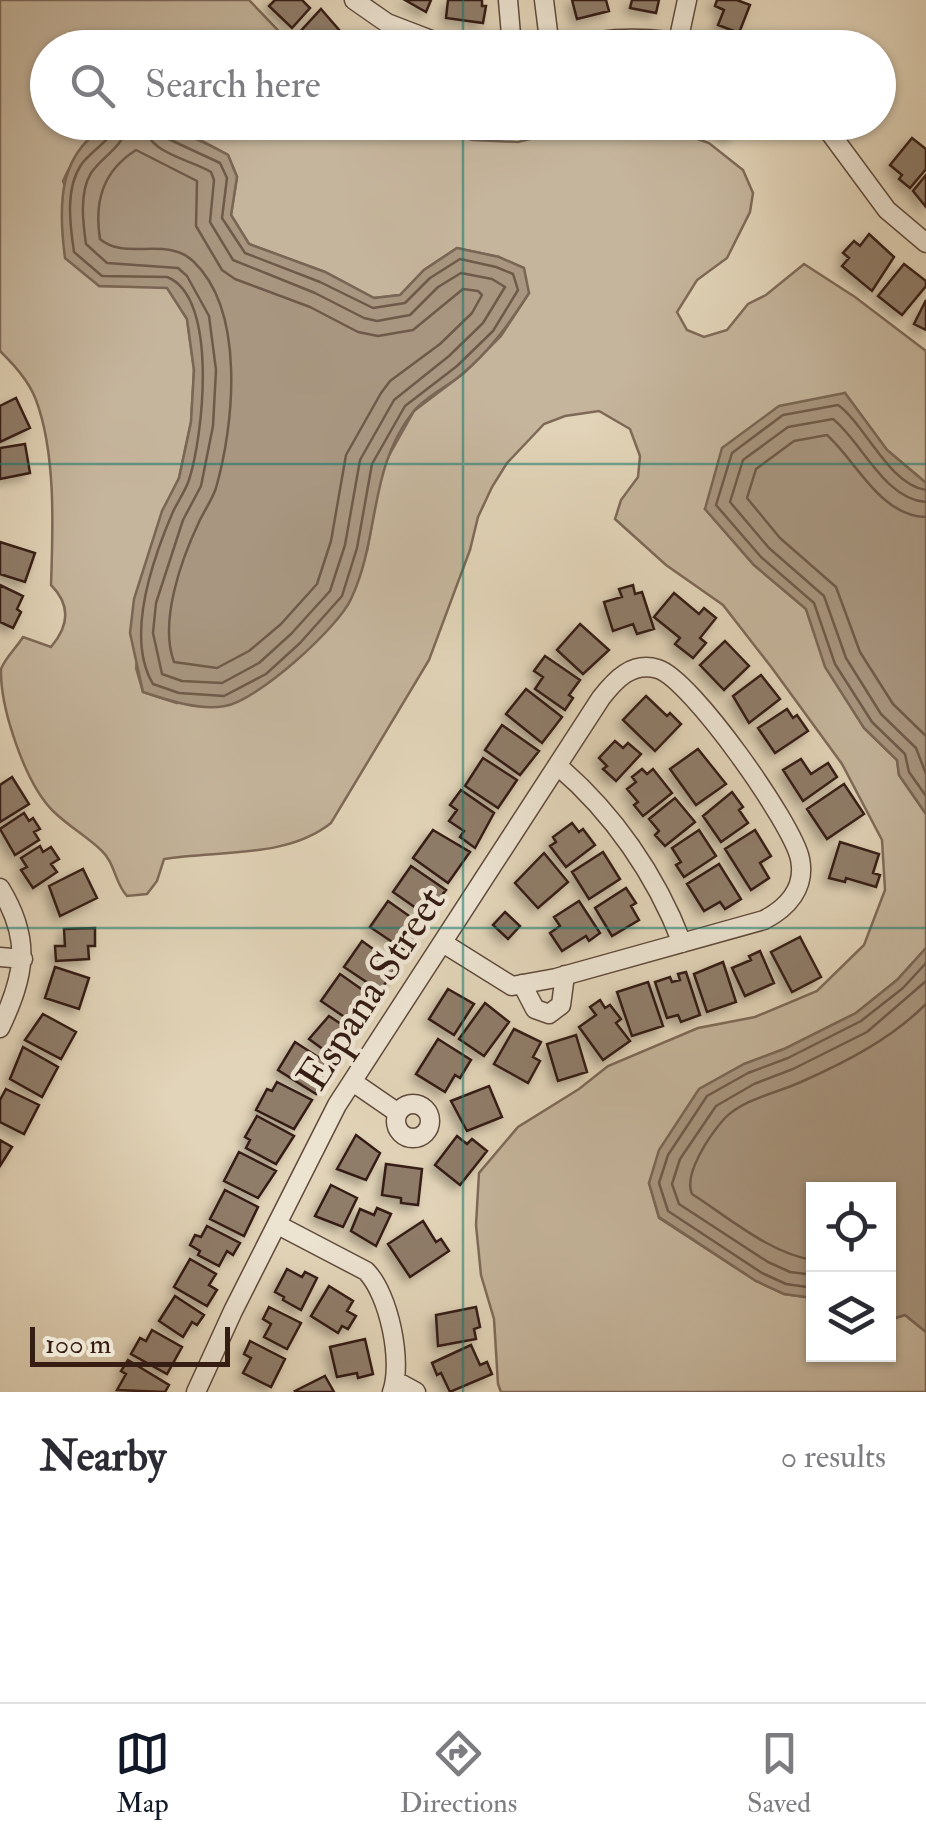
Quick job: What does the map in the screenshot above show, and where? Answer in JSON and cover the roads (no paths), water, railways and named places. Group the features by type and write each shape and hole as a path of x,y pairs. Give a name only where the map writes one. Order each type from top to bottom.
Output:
{"street":[{"path":"354,0 406,30"},
{"path":"508,0 511,30"},
{"path":"544,0 548,30"},
{"path":"681,30 687,0"},
{"path":"835,140 887,210 926,243"},
{"name":"Espana Street","path":"196,1392 337,1105 614,681 636,668 656,668 682,685 773,804 801,860 794,896 781,911 764,920 682,943"},
{"path":"443,943 512,986 682,943 658,888 631,848 603,809 558,766"},
{"path":"0,888 5,908 19,924 22,959 14,998 0,1028"},
{"path":"0,957 22,959"},
{"path":"522,984 535,1010 549,1014 562,1005 565,975"},
{"path":"352,1082 398,1113"},
{"path":"278,1225 375,1280 397,1364 394,1387 416,1392"}],"water":[{"path":"88,140 198,140 228,155 237,177 231,215 249,244 325,272 374,298 400,295 424,270 457,248 499,257 524,268 529,293 506,326 461,375 413,412 399,434 381,480 360,576 343,612 276,678 225,706 194,706 143,692 130,633 134,599 162,511 179,478 191,422 194,370 187,319 167,288 99,286 65,258 62,199 81,147"},
{"path":"845,393 887,450 926,483 926,814 899,775 897,760 864,728 825,667 806,609 754,565 705,509 722,448 779,406"},
{"path":"926,948 926,1332 905,1315 896,1318 896,1182 806,1182 806,1297 784,1294 756,1281 659,1217 649,1183 659,1150 699,1089 856,1013 897,980"}]}
